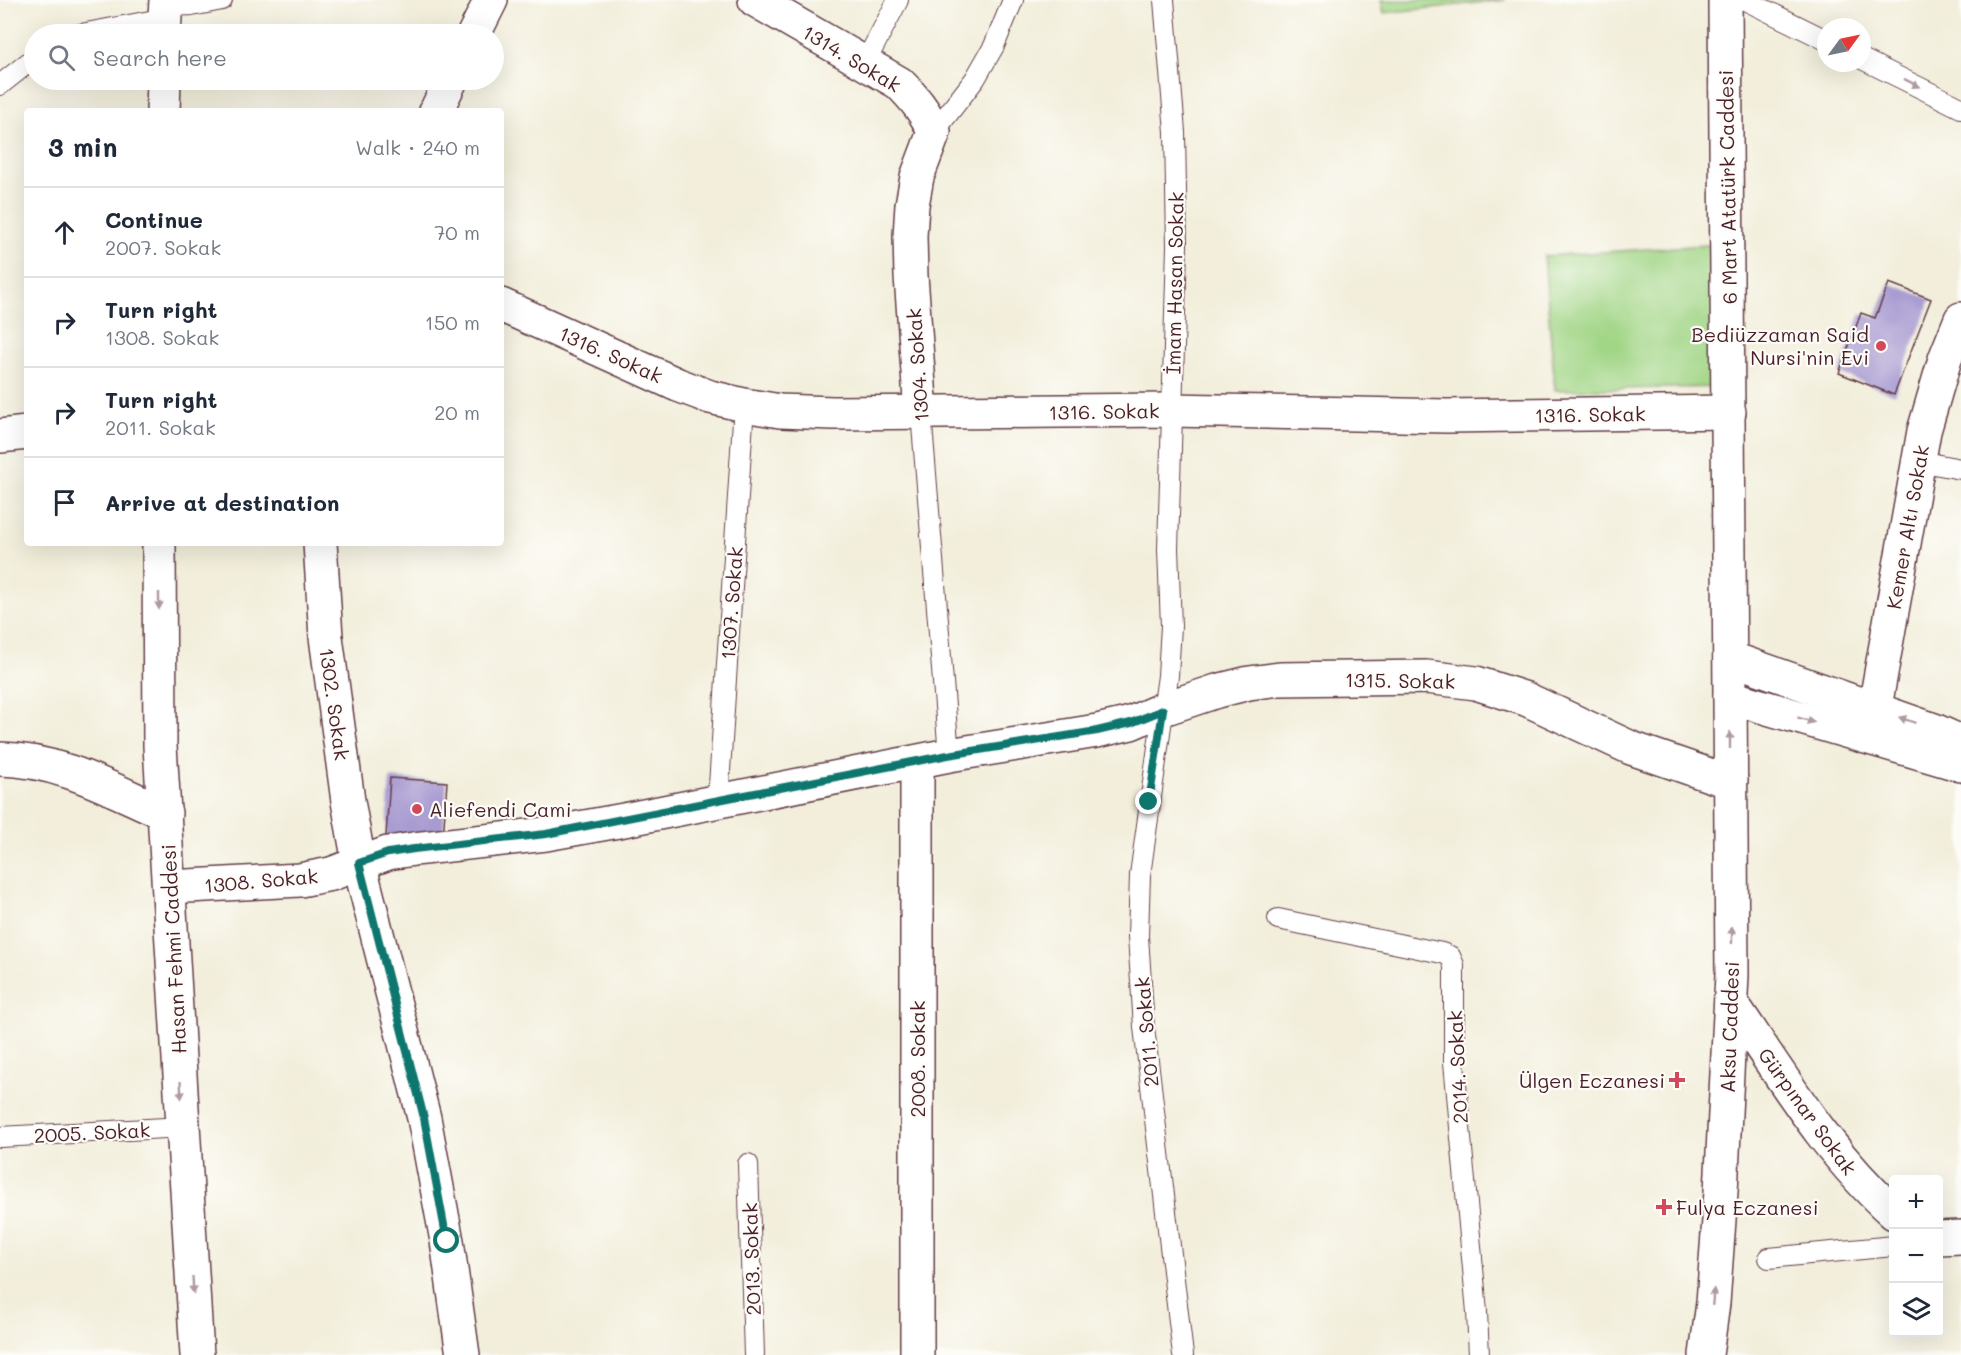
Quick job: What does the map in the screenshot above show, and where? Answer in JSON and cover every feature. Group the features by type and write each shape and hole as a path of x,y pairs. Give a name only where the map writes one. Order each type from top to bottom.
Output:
{"street":[{"path":"479,24 491,0"},
{"name":"1314. Sokak","path":"754,0 899,82 927,115 934,132"},
{"name":"6 Mart Atatürk Caddesi","path":"1725,0 1730,697"},
{"path":"163,108 164,90"},
{"path":"437,108 446,90"},
{"name":"1304. Sokak","path":"921,413 910,236 917,177 934,132"},
{"name":"1316. Sokak","path":"504,306 678,385 710,397 780,411 921,413 1172,410 1447,416 1729,412"},
{"name":"Kemer Altı Sokak","path":"1872,724 1924,430 1945,359 1961,319"},
{"path":"0,435 24,433"},
{"name":"Hasan Fehmi Caddesi","path":"159,546 160,746 197,1355"},
{"name":"1302. Sokak","path":"320,546 329,661 348,801 359,863 424,1118 447,1241 463,1355"},
{"path":"1730,658 1961,765"},
{"name":"1315. Sokak","path":"1163,710 1249,683 1280,679 1426,677 1456,680 1502,690 1631,748 1715,777 1731,780"},
{"path":"1730,697 1872,724 1934,730 1961,742"},
{"name":"Aksu Caddesi","path":"1706,1355 1713,1303 1721,1192 1731,1002 1730,697"},
{"name":"1308. Sokak","path":"169,887 300,880 331,874 388,853 546,834 948,755 1097,731 1131,723 1163,710"},
{"path":"0,759 41,762 66,769 165,813"},
{"name":"2008. Sokak","path":"916,1355 917,762"},
{"name":"Gürpınar Sokak","path":"1731,1002 1823,1136 1869,1191 1889,1209"},
{"path":"1943,1238 1961,1237"}],"lane":[{"path":"126,24 222,0"},
{"path":"865,63 898,0"},
{"name":"1304. Sokak","path":"934,132 975,79 994,46 1013,0"},
{"name":"İmam Hasan Sokak","path":"1163,710 1171,626 1168,549 1177,246 1175,132 1164,0"},
{"path":"1745,0 1817,36"},
{"path":"1871,63 1961,108"},
{"path":"0,85 24,66"},
{"name":"1307. Sokak","path":"718,801 744,405"},
{"name":"1304. Sokak","path":"921,413 948,755"},
{"path":"1918,461 1961,469"},
{"name":"2011. Sokak","path":"1163,710 1140,875 1138,936 1144,1027 1183,1355"},
{"name":"2014. Sokak","path":"1278,919 1450,956 1454,965 1454,1062 1479,1355"},
{"name":"2005. Sokak","path":"0,1137 184,1127"},
{"name":"2013. Sokak","path":"748,1164 754,1355"},
{"path":"1768,1258 1889,1246"}],"green space":[{"path":"1381,0 1505,0 1384,13"},
{"path":"1722,244 1725,387 1555,390 1544,256"}],"building":[{"name":"Bediüzzaman Said Nursi'nin Evi","path":"1889,283 1931,299 1894,395 1839,373 1861,313 1875,318"},
{"name":"Aliefendi Cami","path":"390,778 447,782 443,840 386,836"}],"place":[{"name":"Bediüzzaman Said Nursi'nin Evi","path":"1881,346"},
{"name":"Aliefendi Cami","path":"417,809"},
{"name":"Ülgen Eczanesi","path":"1677,1080"},
{"name":"Fulya Eczanesi","path":"1664,1207"}],"route":[{"path":"447,1241 424,1118 359,863 388,853 546,834 948,755 1097,731 1131,723 1163,710 1149,802"}]}
